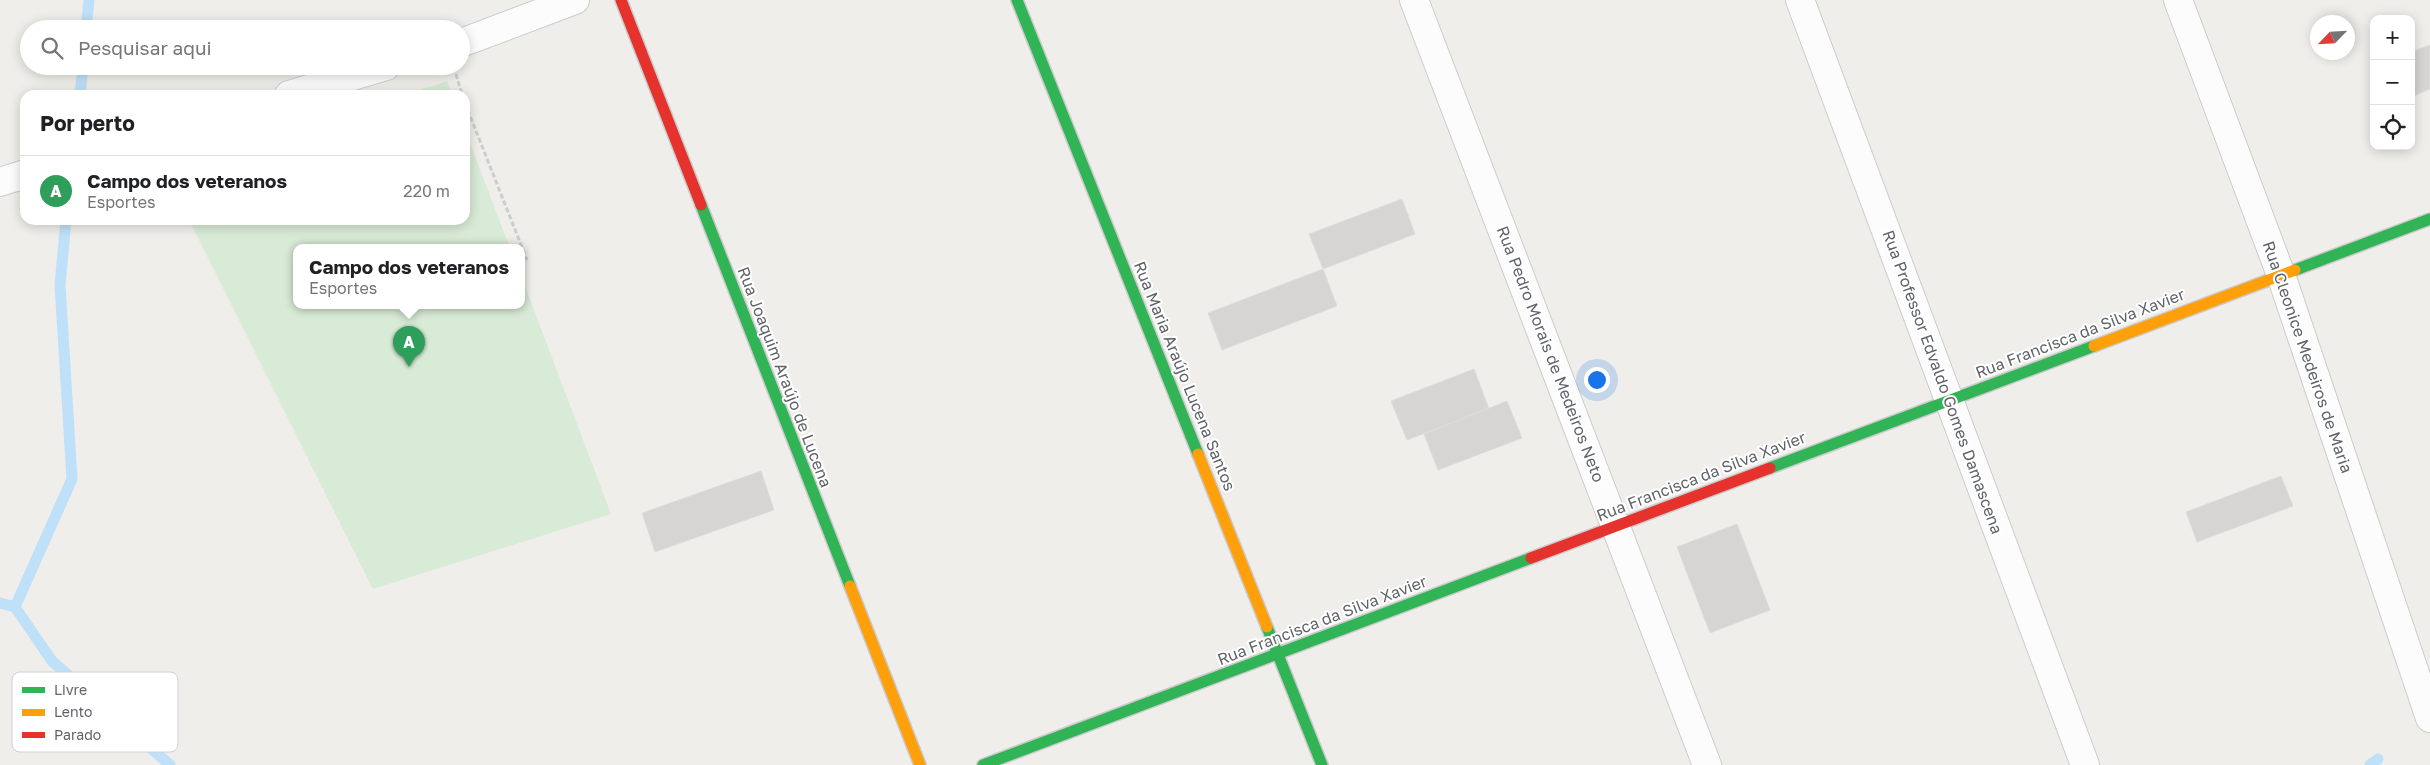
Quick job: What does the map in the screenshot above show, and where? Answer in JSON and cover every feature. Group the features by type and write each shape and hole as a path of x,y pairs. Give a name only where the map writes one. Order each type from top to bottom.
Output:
{"street":[{"path":"470,50 575,0"},
{"name":"Rua Joaquim Araújo de Lucena","path":"621,0 920,765"},
{"name":"Rua Maria Araújo Lucena Santos","path":"1017,0 1322,765"},
{"name":"Rua Pedro Morais de Medeiros Neto","path":"1414,0 1707,765"},
{"name":"Rua Professor Edvaldo Gomes Damascena","path":"1800,0 2085,765"},
{"name":"Rua Cleonice Medeiros de Maria","path":"2178,0 2281,275 2430,718"},
{"path":"307,90 356,75"},
{"path":"0,182 20,176"},
{"name":"Rua Francisca da Silva Xavier","path":"983,765 2430,219"}],"path":[{"path":"460,75 461,90"},
{"path":"470,116 521,244"},
{"path":"525,255 527,260"}],"green space":[{"path":"447,81 450,90 420,90"},
{"path":"470,143 508,244 293,244 293,309 525,309 525,286 611,514 373,589 191,225 470,225"}],"building":[{"path":"2430,45 2430,89 2415,95 2415,60 2415,51"},
{"path":"1402,199 1415,234 1323,269 1309,234"},
{"path":"1323,269 1337,306 1222,350 1208,313"},
{"path":"1474,369 1489,409 1407,440 1391,401"},
{"path":"1507,401 1522,438 1438,470 1424,434"},
{"path":"761,471 774,510 655,552 642,513"},
{"path":"2281,476 2293,506 2197,542 2186,512"},
{"path":"1737,524 1770,610 1710,633 1677,547"}],"waterway":[{"path":"87,20 89,0"},
{"path":"81,90 82,75"},
{"path":"15,607 72,479 60,285 66,225"},
{"path":"0,603 15,607 52,661 64,672"},
{"path":"155,752 170,765"},
{"path":"2370,765 2378,759"}],"traffic: fast":[{"path":"1017,0 1198,454"},
{"path":"701,205 850,586"},
{"path":"2295,270 2430,219"},
{"path":"1770,468 2094,346"},
{"path":"983,765 1531,558"},
{"path":"1267,627 1322,765"}],"traffic: slow":[{"path":"2094,346 2295,270"},
{"path":"1198,454 1267,627"},
{"path":"850,586 920,765"}],"traffic: jam":[{"path":"621,0 701,205"},
{"path":"1531,558 1770,468"}],"place":[{"name":"Campo dos veteranos","path":"409,367"}]}
